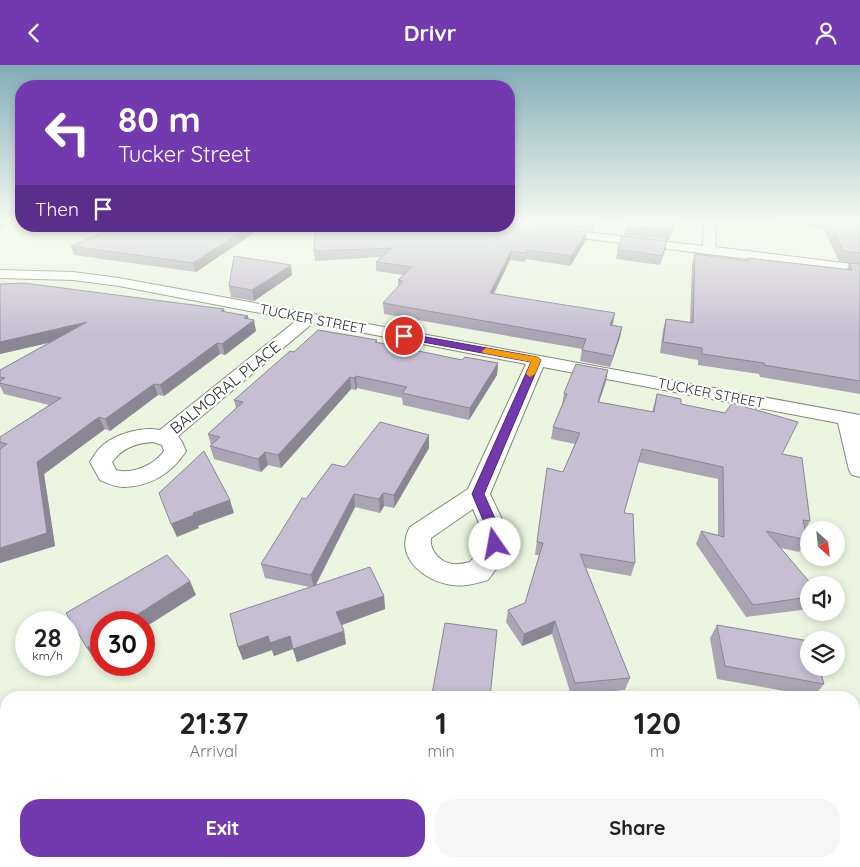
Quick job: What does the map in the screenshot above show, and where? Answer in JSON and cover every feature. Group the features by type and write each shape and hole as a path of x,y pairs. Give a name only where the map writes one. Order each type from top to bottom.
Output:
{"street":[{"path":"780,259 860,269"},
{"name":"TUCKER STREET","path":"0,274 73,276 110,281 854,420"},
{"name":"BALMORAL PLACE","path":"164,437 310,318"},
{"path":"478,494 537,360"},
{"path":"854,420 860,470"}],"building":[{"path":"167,259 199,259 193,263"},
{"path":"233,259 256,259 291,265 252,290 229,286"},
{"path":"379,259 507,259 490,293 615,313 610,325 622,327 613,356 582,350 586,339 383,303 403,281 398,280 412,267 376,262"},
{"path":"695,259 748,261 748,259 760,259 852,270 849,263 860,264 860,381 764,365 764,363 702,354 702,348 663,342 666,319 693,323"},
{"path":"24,283 224,309 221,311 248,316 244,318 254,320 222,344 217,343 160,385 154,384 105,419 99,417 37,462 47,533 0,548 0,449 7,444 0,442 0,437 61,398 0,383 5,378 0,377 0,370 87,322 0,342 0,284"},
{"path":"318,330 377,340 375,342 462,360 465,357 498,363 470,408 402,393 407,387 356,376 354,378 350,377 278,455 265,452 258,459 210,446 220,437 208,434 243,402 234,400 290,351 294,352"},
{"path":"576,364 608,370 598,402 654,412 657,394 681,399 681,404 725,413 732,403 798,422 782,454 802,458 810,521 800,521 800,538 766,531 804,576 800,576 800,598 753,605 701,531 724,537 723,467 642,449 624,513 633,514 635,563 580,554 630,678 575,683 555,621 524,634 508,610 525,603 543,543 537,542 547,468 563,472 580,433 553,427 567,394 564,393"},
{"path":"380,422 429,435 394,495 383,493 379,499 354,494 311,575 261,564 302,498 306,499 332,464 345,467"},
{"path":"204,451 230,500 193,513 194,515 171,524 159,493"},
{"path":"167,555 190,581 143,611 90,611 90,648 89,646 87,648 80,636 80,611 69,611"},
{"path":"370,567 384,596 336,612 344,631 293,649 290,636 270,643 268,636 238,647 230,614"},
{"path":"445,623 497,630 491,691 433,691"},
{"path":"717,625 800,639 800,676 822,676 824,684 725,666"}],"slow traffic":[{"path":"486,351 537,360 530,374"}],"route":[{"path":"404,336 537,360 478,494 496,534 495,544"}]}
